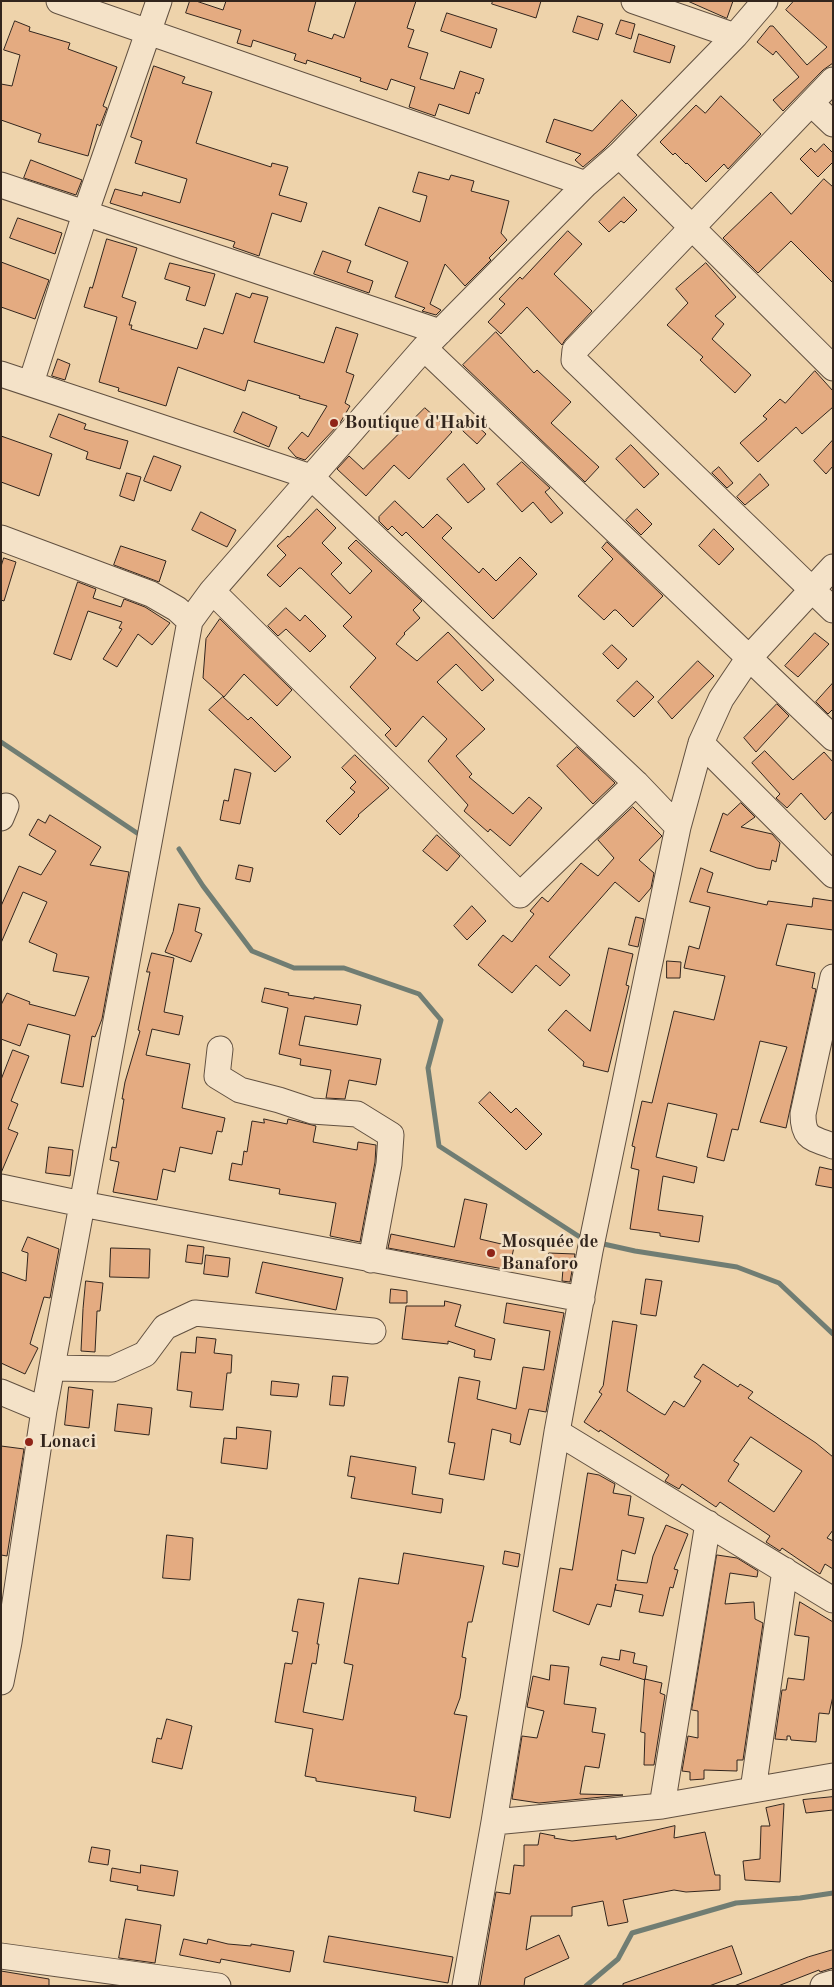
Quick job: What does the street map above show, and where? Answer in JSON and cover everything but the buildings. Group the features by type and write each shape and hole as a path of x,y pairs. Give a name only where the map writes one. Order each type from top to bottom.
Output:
{"street":[{"path":"59,1 586,184"},
{"path":"31,383 85,214 159,1"},
{"path":"634,1 735,36"},
{"path":"1,1682 9,1642 44,1410 190,622 212,591 432,340 586,184 619,155 735,36 765,1"},
{"path":"833,80 575,350 574,360 833,610"},
{"path":"811,103 833,124"},
{"path":"619,155 833,368"},
{"path":"1,185 432,340 748,659 833,738"},
{"path":"1,374 312,477 636,783 678,827"},
{"path":"1,538 151,594 177,609 190,622"},
{"path":"465,1986 494,1822 557,1432 593,1239 678,827 701,742 721,699 748,659 833,567"},
{"path":"212,591 520,895 636,783"},
{"path":"701,742 833,875"},
{"path":"833,977 803,1114 803,1128 808,1136 833,1146"},
{"path":"220,1049 217,1076 240,1090 312,1111 357,1114 391,1135 389,1164 372,1260"},
{"path":"1,1186 82,1204 582,1299"},
{"path":"52,1368 112,1369 145,1354 165,1327 195,1313 373,1331"},
{"path":"1,1392 44,1410"},
{"path":"557,1432 833,1600"},
{"path":"662,1806 708,1523"},
{"path":"752,1790 785,1570"},
{"path":"494,1822 662,1806 833,1776"},
{"path":"1,1956 218,1986"},
{"path":"823,1986 833,1982"}],"waterway":[{"path":"1,742 137,833"},
{"path":"179,849 203,886 252,951 294,968 344,968 419,994 441,1020 428,1068 439,1146 586,1241"},
{"path":"599,1243 635,1251 737,1267 779,1283 833,1334"},
{"path":"586,1986 618,1959 632,1933 736,1903 800,1898 833,1893"}],"place":[{"name":"Boutique d'Habit","path":"334,423"},
{"name":"Mosquée de Banaforo","path":"491,1253"},
{"name":"Lonaci","path":"29,1442"}]}
